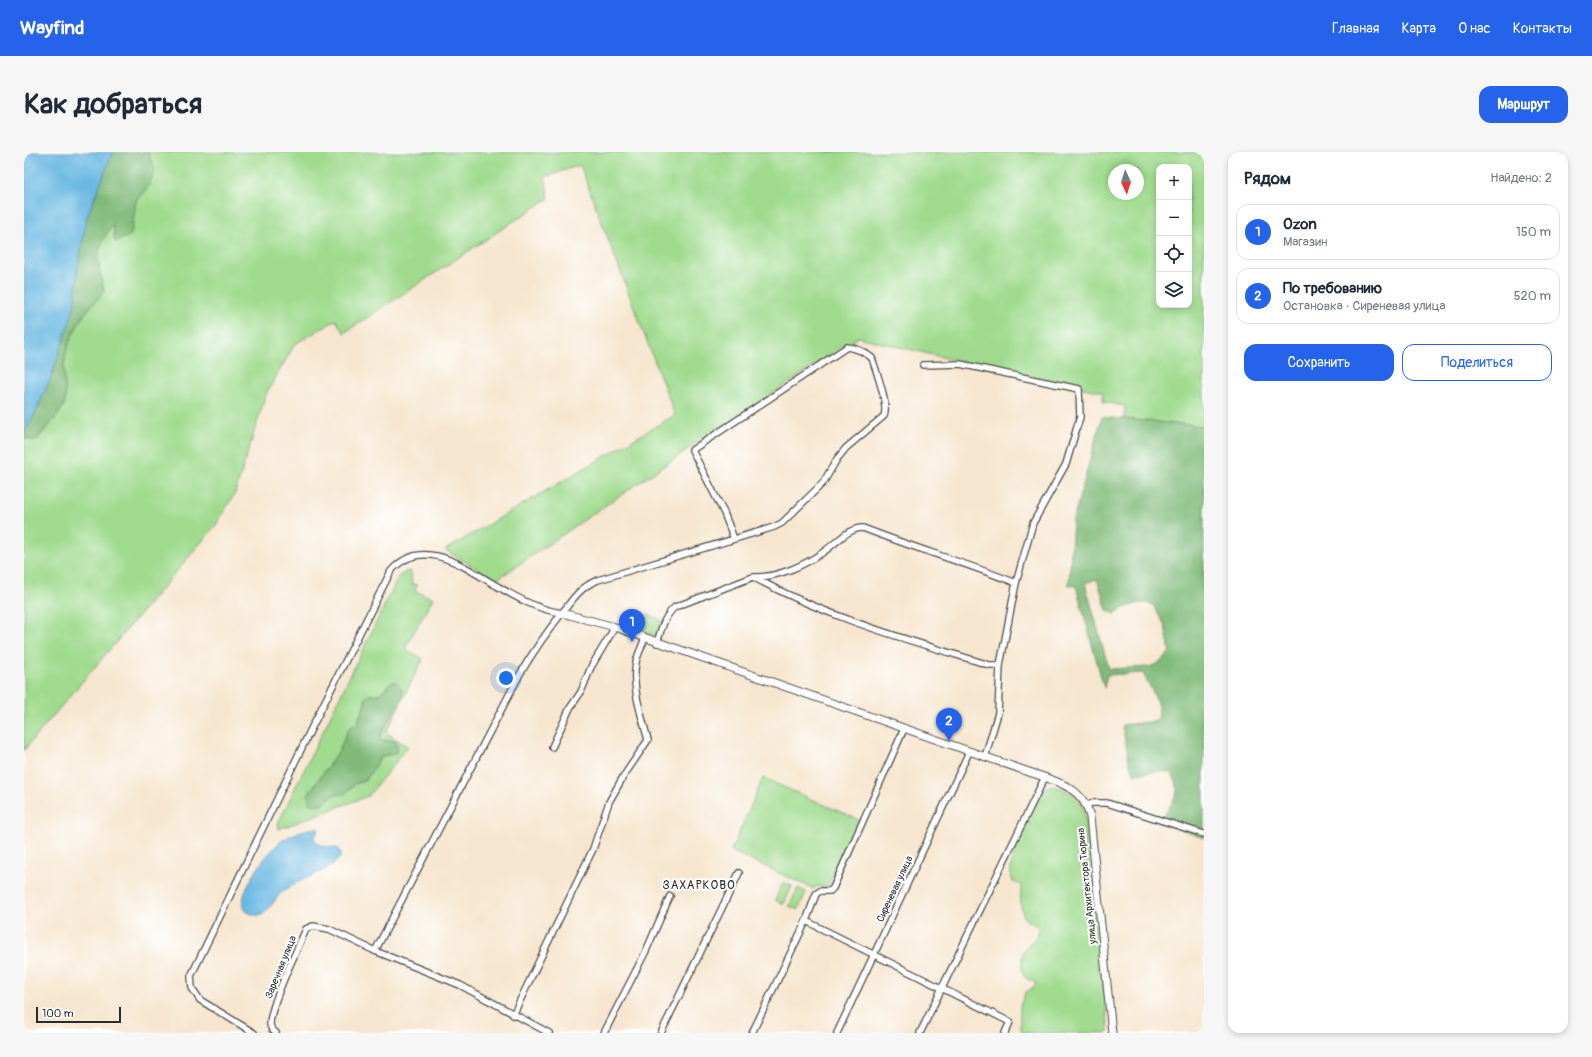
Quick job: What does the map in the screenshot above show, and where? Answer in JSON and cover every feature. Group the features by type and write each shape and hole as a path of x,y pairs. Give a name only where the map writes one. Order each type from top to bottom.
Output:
{"street":[{"path":"550,1033 460,985 375,951 520,674 540,640 577,593 588,584 734,539 782,524 823,483 837,459 846,448 884,416 883,394 872,358 868,354 855,348 847,347 692,450 724,513 734,539"},
{"path":"923,365 960,364 1079,389 1080,417 1066,464 1034,523 1016,583 1000,665 998,713 985,758"},
{"path":"657,643 664,621 670,611 675,607 753,577 764,577 808,561 823,553 850,530 863,528 1016,583"},
{"path":"254,1033 200,1000 192,988 191,976 312,727 391,571 403,560 411,557 431,556 449,558 464,565 498,587 542,609 615,627 985,758 1044,777 1076,791 1087,806 1094,803 1107,803 1204,834"},
{"path":"753,577 773,588 834,614 898,638 989,665 1000,665"},
{"path":"552,747 570,708 581,692 591,667 615,627"},
{"path":"513,1014 593,849 609,802 623,777 648,740 638,704 635,669 636,660 645,638"},
{"path":"752,1033 806,921 816,894 820,891 830,891 833,888 904,729"},
{"name":"Сиреневая улица","path":"837,1033 970,752"},
{"path":"920,1033 1044,777"},
{"name":"улица Архитектора Тюрина","path":"1087,806 1093,848 1112,1033"},
{"path":"662,1033 739,873"},
{"path":"604,1033 646,951 670,896"},
{"path":"806,921 1010,1022 1005,1033"},
{"name":"Заречная улица","path":"276,1033 271,1028 270,1022 278,996 306,928 313,926 329,929 375,951"}],"green space":[{"path":"113,152 148,152 155,170 148,187 136,201 131,235 115,242 113,225 102,242 98,257 104,292 83,317 68,347 64,368 66,396 64,405 36,441 24,438 24,432 34,416 52,375 73,309 78,265 87,217"},
{"path":"148,152 1204,152 1204,425 1201,426 1124,419 1125,406 1103,402 1103,392 979,366 858,337 681,454 496,580 445,550 675,415 580,165 545,177 549,198 344,333 336,320 295,344 266,394 235,493 216,525 24,750 24,438 36,441 64,405 66,396 64,368 68,347 83,317 104,292 98,257 99,250 106,234 113,225 131,235 136,201 148,187"},
{"path":"1102,417 1201,426 1204,425 1204,838 1158,822 1175,799 1177,793 1175,780 1171,773 1161,771 1135,774 1130,765 1122,725 1157,721 1157,703 1143,673 1107,675 1104,688 1076,586 1069,585 1073,520","holes":["1097,579 1107,610 1115,614 1122,609 1138,603 1153,605 1165,626 1170,652 1157,664 1149,667 1109,669 1085,583"]},
{"path":"407,571 411,572 412,584 417,585 415,591 433,598 405,648 423,659 386,732 408,747 368,796 279,829 278,823 399,576","holes":["389,684 403,695 380,736 380,740 392,740 397,744 397,752 381,757 366,780 355,784 344,794 333,795 325,802 308,794 339,751 349,728 358,722 368,695 380,694"]},
{"path":"649,615 663,621 656,636 637,629 642,616"},
{"path":"392,682 396,682 402,688 403,695 380,736 380,740 395,741 398,749 397,752 381,757 366,780 355,784 344,794 333,795 321,804 310,804 308,794 339,751 349,728 358,722 365,705 365,698 368,695 380,694"},
{"path":"763,778 859,820 826,889 816,886 814,889 731,851"},
{"path":"1051,785 1070,793 1077,799 1084,809 1109,1033 1023,1033 1020,1027 1020,1006 1025,993 1035,986 1035,982 1024,976 1022,969 1022,957 1024,950 1035,938 1039,930 1024,917 1021,904 1021,886 1018,883 1013,882 1011,877 1010,872 1014,853 1013,848 1043,787 1045,788"},
{"path":"783,882 792,886 784,904 775,900"},
{"path":"798,888 806,892 798,910 789,906"}],"water":[{"path":"24,152 113,152 87,217 78,265 74,309 52,375 34,416 24,432"},
{"path":"318,828 319,830 314,838 316,842 324,846 337,848 340,851 340,858 327,869 281,893 270,907 262,914 253,915 245,910 243,901 244,894 252,877 271,851 283,840 299,832"}],"place":[{"name":"Ozon","path":"632,642"},
{"name":"По требованию","path":"949,741"}],"district":[{"name":"ЗАХАРКОВО","path":"699,885"}]}
